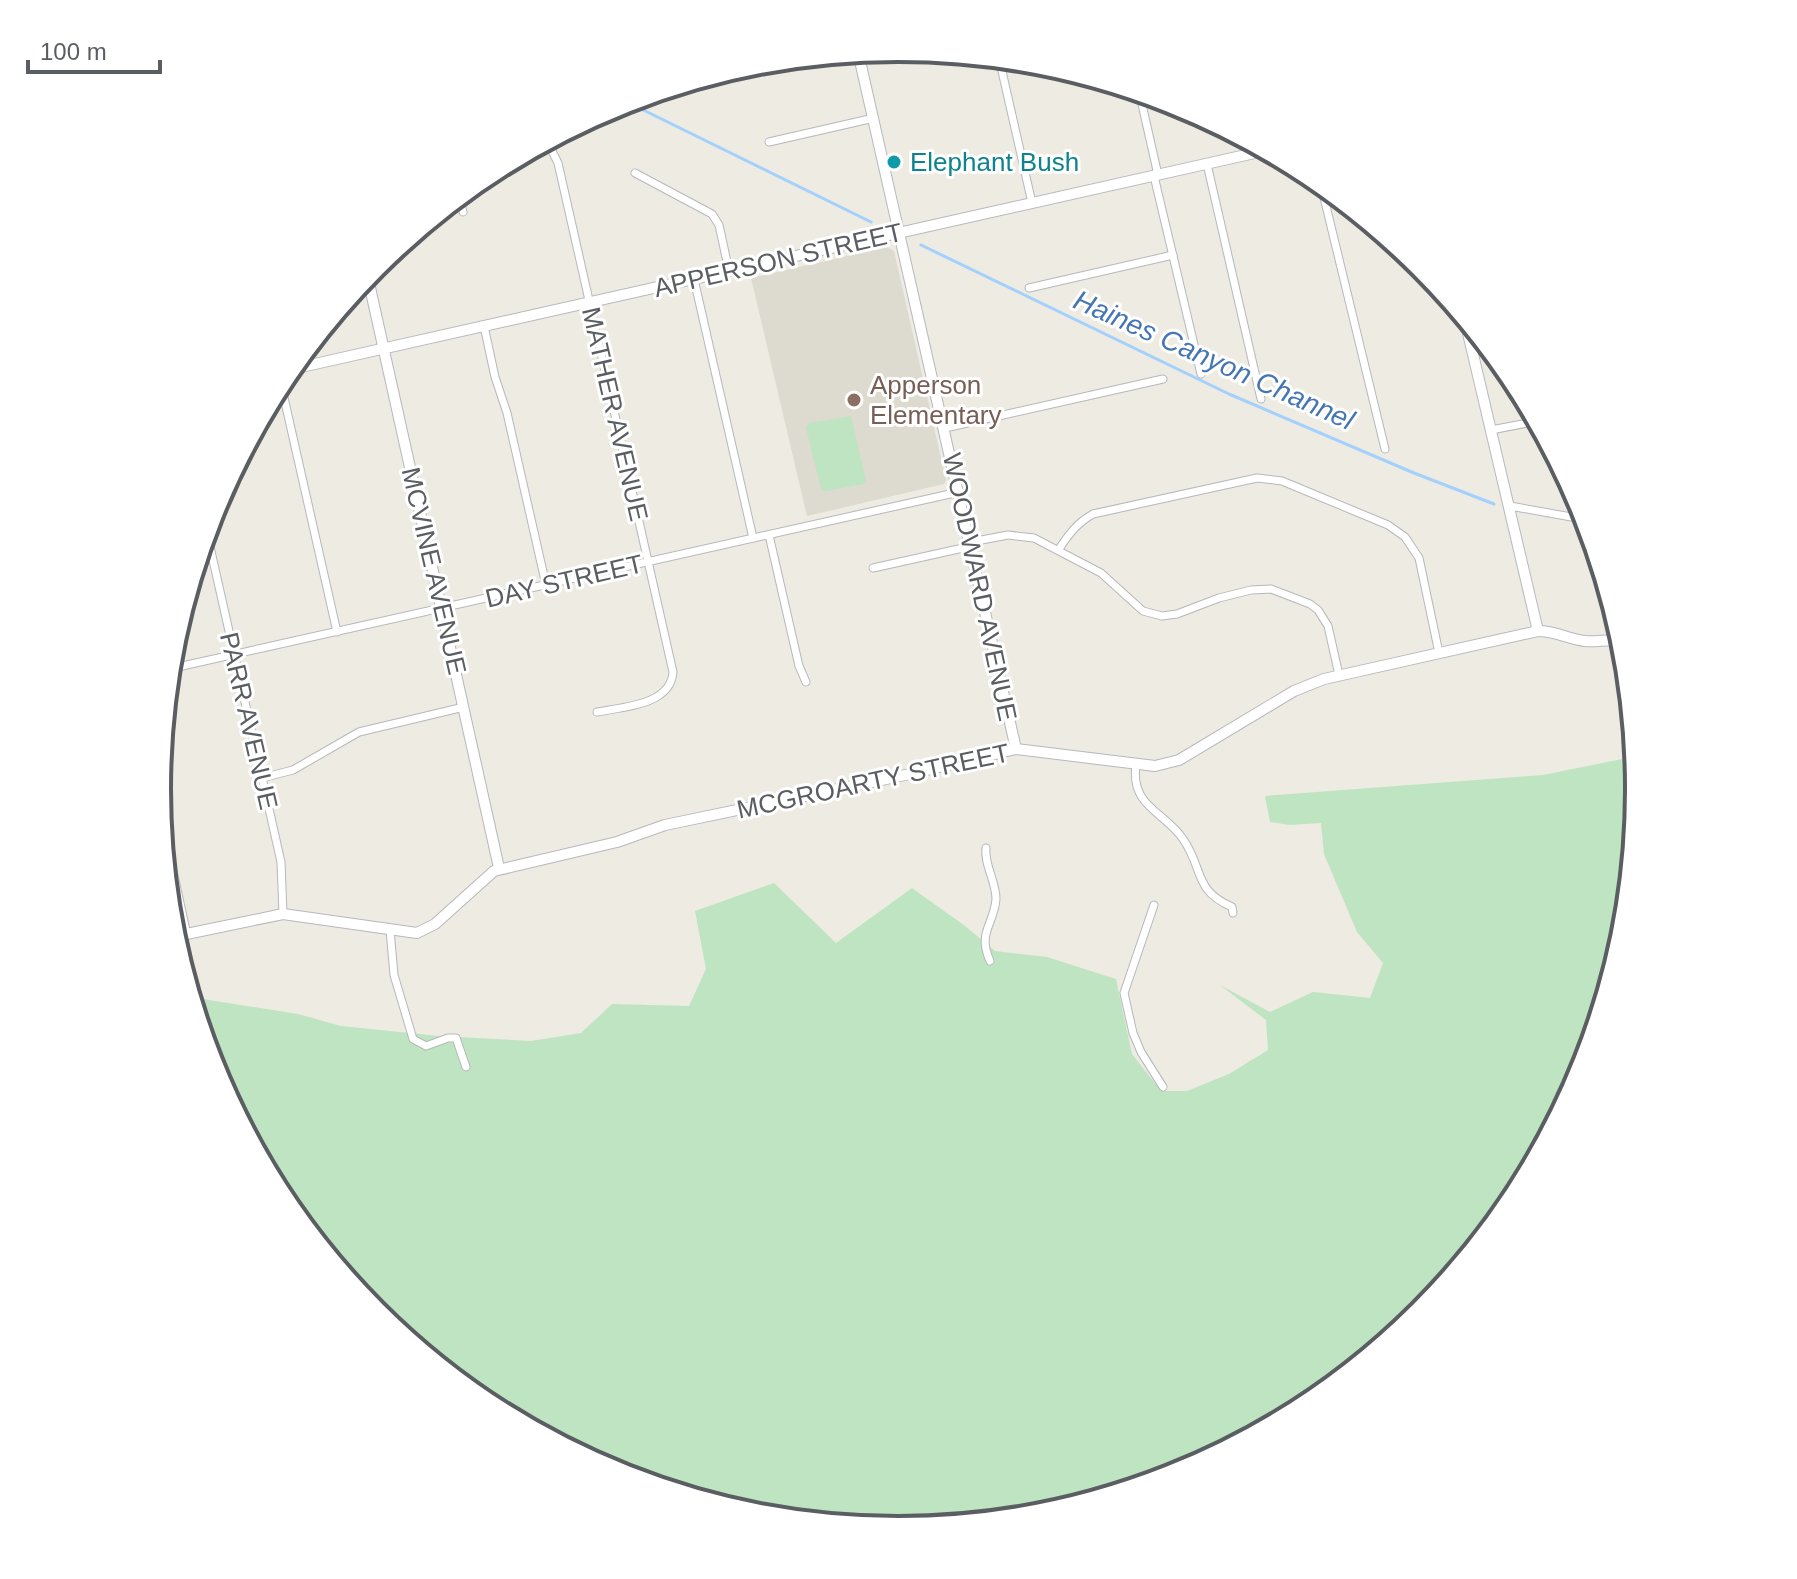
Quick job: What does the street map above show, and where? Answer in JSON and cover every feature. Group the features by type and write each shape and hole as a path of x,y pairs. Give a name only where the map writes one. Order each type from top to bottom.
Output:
{"street":[{"name":"WOODWARD AVENUE","path":"861,64 1016,749"},
{"path":"1002,69 1032,203"},
{"path":"1142,104 1201,374"},
{"path":"769,142 874,118"},
{"name":"MATHER AVENUE","path":"552,150 558,163 673,672 667,689 651,700 597,712"},
{"name":"APPERSON STREET","path":"308,366 1252,154"},
{"path":"1207,164 1261,399"},
{"path":"635,173 711,212 718,222 729,271"},
{"path":"1325,200 1385,449"},
{"path":"462,208 463,212"},
{"path":"1029,288 1173,255"},
{"path":"694,279 753,538"},
{"name":"MCVINE AVENUE","path":"371,290 499,868"},
{"path":"484,326 546,585"},
{"path":"1470,339 1538,631"},
{"path":"945,428 1163,379"},
{"path":"285,400 337,632"},
{"path":"1491,430 1527,423"},
{"path":"1059,549 1069,533 1093,514 1257,478 1282,481 1388,525 1405,537 1419,558 1439,653"},
{"name":"DAY STREET","path":"182,666 959,492"},
{"path":"1510,506 1573,517"},
{"path":"769,535 799,666 806,682"},
{"path":"873,568 999,535 1018,535 1059,549 1101,573 1140,609 1155,615 1177,614 1219,598 1261,588 1271,589 1318,610 1328,626 1339,675"},
{"name":"PARR AVENUE","path":"211,552 281,862 283,914"},
{"name":"MCGROARTY STREET","path":"187,935 283,914 424,932 488,874 499,868 617,842 665,825 1016,749 1158,766 1179,760 1294,691 1339,675 1538,631 1559,633 1584,641 1610,639"},
{"path":"262,778 293,770 359,732 464,707"},
{"path":"1136,764 1135,781 1140,795 1153,812 1182,836 1207,891 1219,902 1232,907 1233,913"},
{"path":"986,848 996,897 985,931 985,950 990,961"},
{"path":"1154,905 1124,993 1133,1033 1163,1087"},
{"path":"181,907 187,935"},
{"path":"390,930 394,975 410,1033 418,1043 426,1046 456,1038 466,1067"}],"shaded area":[{"name":"Apperson Elementary","path":"887,247 894,251 946,480 944,484 807,516 751,278"}],"green space":[{"path":"851,416 866,481 864,484 825,491 821,489 806,428 809,423"},
{"path":"1625,758 1626,790 1620,884 1601,978 1571,1068 1529,1153 1476,1232 1413,1304 1378,1336 1341,1367 1262,1420 1177,1462 1132,1478 1087,1492 993,1511 898,1517 851,1515 804,1511 710,1492 620,1462 535,1420 494,1394 456,1367 384,1304 321,1232 268,1153 246,1111 226,1068 203,999 298,1014 341,1026 531,1041 581,1033 612,1004 689,1006 706,969 695,911 774,883 836,943 912,888 995,951 1047,957 1116,979 1132,1054 1161,1091 1187,1091 1229,1074 1268,1050 1266,1020 1220,985 1270,1012 1313,992 1370,998 1383,963 1357,932 1324,854 1321,823 1290,825 1270,822 1265,796 1543,775"}],"waterway":[{"name":"Haines Canyon Channel","path":"642,109 871,222"},
{"name":"Haines Canyon Channel","path":"921,245 1229,394 1494,504"}],"place":[{"name":"Elephant Bush","path":"894,162"},
{"name":"Apperson Elementary","path":"854,400"}]}
